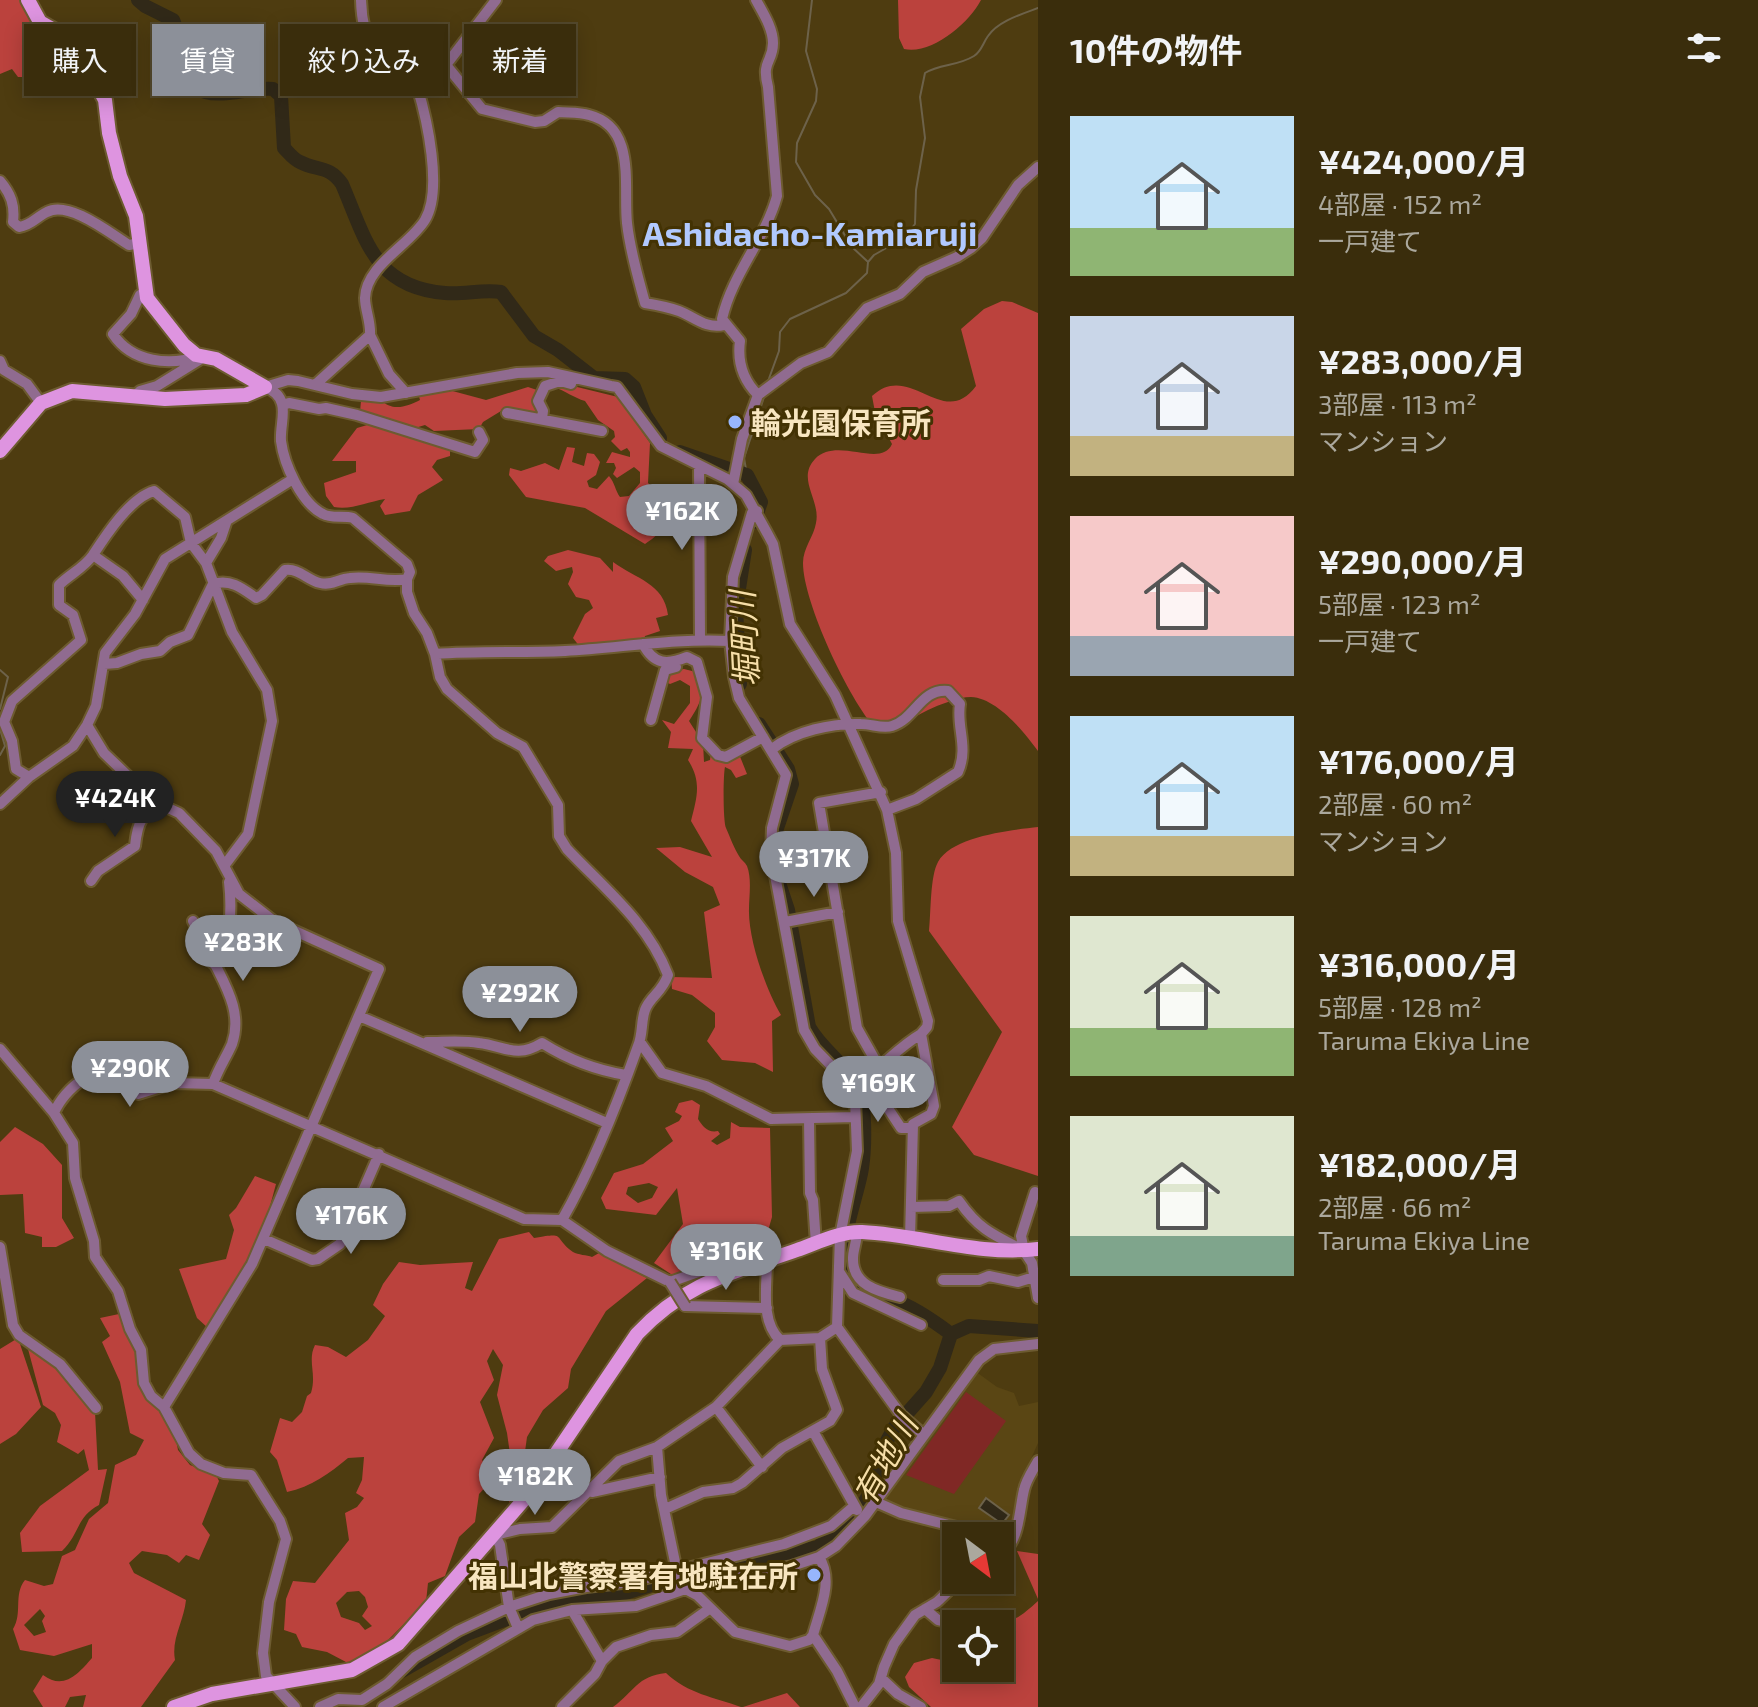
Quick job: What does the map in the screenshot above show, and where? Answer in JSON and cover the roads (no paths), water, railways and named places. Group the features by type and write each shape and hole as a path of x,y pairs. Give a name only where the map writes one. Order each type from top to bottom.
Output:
{"main road":[{"path":"28,0 40,22 68,38 79,50 105,100 109,133 120,176 136,216 147,298 184,345 200,356 216,359 265,387"},
{"path":"0,451 41,403 72,391 165,399 246,395 265,387"},
{"path":"174,1707 212,1694 352,1670 398,1644 528,1495 637,1334 658,1311 688,1291 720,1275 849,1234 910,1238 972,1249 1031,1250"}],"street":[{"path":"361,0 363,24"},
{"path":"448,62 496,0"},
{"path":"756,0 771,30 774,46 764,70 777,196 772,213 732,285 722,319 740,341 738,358 748,385 758,395"},
{"path":"448,67 482,109 535,122 544,121 558,112 584,114 608,125 621,143 627,159 627,223 645,303 682,312 704,324 715,327 724,325"},
{"path":"406,393 389,374 370,335 365,299 368,288 385,261 424,222 433,201 430,129 420,96"},
{"path":"730,482 758,395 801,363 828,352 867,308 900,294 923,272 971,248 982,238 1018,185 1038,167"},
{"path":"0,181 11,196 15,210 13,222 19,227 29,226 45,212 71,212 85,217 129,245 140,243"},
{"path":"135,396 198,362 200,356 164,362 145,359 118,342 113,334 131,314 140,295 146,292"},
{"path":"316,384 370,335"},
{"path":"0,361 4,370 27,384 41,403"},
{"path":"265,387 288,380 367,396 406,393 517,373 548,372 605,384 617,387 661,446 730,482 746,495 773,544 790,624 835,695 881,792 896,853 898,921 928,1021 921,1034 902,1044 866,1079 851,1086"},
{"path":"542,419 538,401 545,386 560,381 602,390 605,384"},
{"path":"265,387 275,391 283,405 281,441 293,479 318,512 325,516 353,518 407,564 410,572 407,592 414,613 427,633 440,677 447,689 497,733 523,747 558,805 559,836 567,849 641,924 668,975 664,988 645,1009 640,1042 576,1195 562,1220"},
{"path":"283,405 289,403 357,415 475,452 483,440 479,432"},
{"path":"507,413 602,431"},
{"path":"699,465 700,639"},
{"path":"0,804 29,777 73,746 96,706 110,644 143,600 165,559 293,479"},
{"path":"29,777 16,769 12,741 4,722 12,701 81,640 73,615 59,605 59,585 87,564 111,527 146,494 154,491 185,517 191,543 206,563 232,632 267,690 272,721 248,834 226,870 230,914 222,956 216,966"},
{"path":"757,511 752,513 733,577 730,641 739,698 763,737 776,746 786,775 772,828 771,854 804,1030 815,1049 851,1086 857,1151 849,1234 839,1271 842,1287 837,1327 901,1415 924,1435"},
{"path":"206,563 221,538 226,522"},
{"path":"93,555 123,576 143,600"},
{"path":"213,584 234,583 256,598 285,570 293,569 318,583 333,584 346,578 362,577 407,579"},
{"path":"104,664 160,651 170,642 188,635 213,584"},
{"path":"435,654 566,651 700,639 730,641"},
{"path":"643,644 649,655 660,663 687,657 697,662 707,697 702,738 718,755 726,757 763,737"},
{"path":"651,720 665,670 676,667 677,661"},
{"path":"776,746 809,731 861,724 891,726 901,722 922,701 939,690 948,691 960,704 964,746 958,772 916,799 887,810"},
{"path":"87,725 104,753 155,802 179,813 216,851 239,894 275,922 379,969 252,1264 164,1407"},
{"path":"879,1067 857,1028 819,803 881,792"},
{"path":"91,881 98,871 135,846 142,819 153,809 155,802"},
{"path":"785,922 838,912"},
{"path":"193,921 199,934 193,944 216,966 234,1001 232,1043 221,1061 213,1084"},
{"path":"359,1016 607,1123"},
{"path":"910,1238 913,1124 931,1114 934,1106 921,1034"},
{"path":"425,1045 426,1042 481,1043 504,1051 521,1051 542,1043 562,1056 595,1070 626,1075"},
{"path":"640,1042 662,1073 706,1086 771,1119 855,1117"},
{"path":"0,1049 54,1113 73,1143 75,1178 94,1241 95,1257 118,1291 130,1329 141,1350 144,1383 151,1396 164,1407 189,1453 201,1464 224,1473 251,1475 280,1521 286,1539 269,1602 263,1653 266,1676 295,1707"},
{"path":"54,1113 61,1097 97,1073 106,1071 126,1078 138,1094 174,1083 213,1084 524,1219 562,1220 607,1251 670,1282 685,1306 767,1308"},
{"path":"866,1079 901,1128 913,1128"},
{"path":"809,1119 810,1193 816,1244"},
{"path":"264,1239 312,1260 340,1244 379,1154"},
{"path":"1035,1192 1021,1236 1031,1250 1038,1298"},
{"path":"911,1207 949,1206 959,1201 984,1230 1031,1250"},
{"path":"849,1234 856,1273 862,1282 900,1297"},
{"path":"0,1247 13,1325 19,1335 60,1364 96,1408"},
{"path":"670,1282 760,1250 767,1261 767,1308 774,1334 780,1340"},
{"path":"943,1280 979,1280 989,1276 1018,1282 1035,1271"},
{"path":"842,1287 862,1282"},
{"path":"842,1287 921,1325"},
{"path":"518,1628 509,1607 500,1545 495,1535 520,1529 552,1527 619,1461 657,1447 716,1407 780,1340 820,1338 837,1327"},
{"path":"665,1509 703,1492 733,1488 782,1448 830,1421 837,1410 822,1369 820,1338"},
{"path":"383,1707 518,1628 552,1613 636,1606 683,1588 792,1566 819,1557 849,1536 979,1360 994,1349 1038,1345"},
{"path":"716,1407 762,1467"},
{"path":"813,1431 853,1507 865,1516"},
{"path":"657,1447 675,1570 683,1588 697,1595 735,1632 790,1646 809,1640 827,1585 826,1568 819,1557"},
{"path":"1014,1533 1038,1461"},
{"path":"590,1492 660,1477"},
{"path":"876,1502 901,1513 942,1523"},
{"path":"320,1707 338,1699 362,1700 387,1684 415,1657 458,1631 509,1607 549,1594 631,1582 784,1544 831,1526 853,1507"},
{"path":"861,1707 881,1678 894,1644 915,1615 945,1594"},
{"path":"562,1707 595,1674 602,1661 616,1647 634,1640 677,1632 709,1609"},
{"path":"925,1609 942,1621"},
{"path":"572,1610 602,1661"},
{"path":"813,1635 837,1671 855,1707"},
{"path":"881,1678 898,1694 921,1707"}],"waterway":[{"name":"堀町川","path":"138,0 173,20 180,63 196,88 219,94 273,89 281,96 284,148 298,161 327,171 337,178 366,242 388,271 421,289 445,293 501,292 534,336 594,378 625,379 634,387 645,415 660,438"},
{"path":"812,0 806,51 817,89 816,101 797,143 796,162 852,247 867,261"},
{"path":"767,384 779,351 780,332 790,319 846,293 867,273 868,262 874,255 904,238 915,224 916,190 925,138 920,97 925,73 974,56 998,26 1038,8"},
{"path":"747,475 744,458 765,394"},
{"name":"堀町川","path":"680,452 747,475 761,502 754,522"},
{"name":"堀町川","path":"740,684 736,608 745,550"},
{"path":"0,670 8,677 0,709"},
{"name":"堀町川","path":"759,724 788,769 792,784 775,834"},
{"path":"0,729 5,746 0,755"},
{"name":"堀町川","path":"779,883 788,910 809,1027 853,1079 862,1100 863,1160 845,1241 845,1270 860,1291 908,1306 951,1334"},
{"name":"有地川","path":"951,1334 969,1326 1038,1331"},
{"name":"有地川","path":"402,1671 467,1634 552,1602 622,1594 670,1579 818,1547 841,1530 864,1503 871,1491 883,1448 894,1428 926,1392 940,1368 951,1334"}],"place":[{"name":"輪光園保育所","path":"735,422"},
{"name":"福山北警察署有地駐在所","path":"814,1575"}],"district":[{"name":"Ashidacho-Kamiaruji","path":"810,232"}]}
